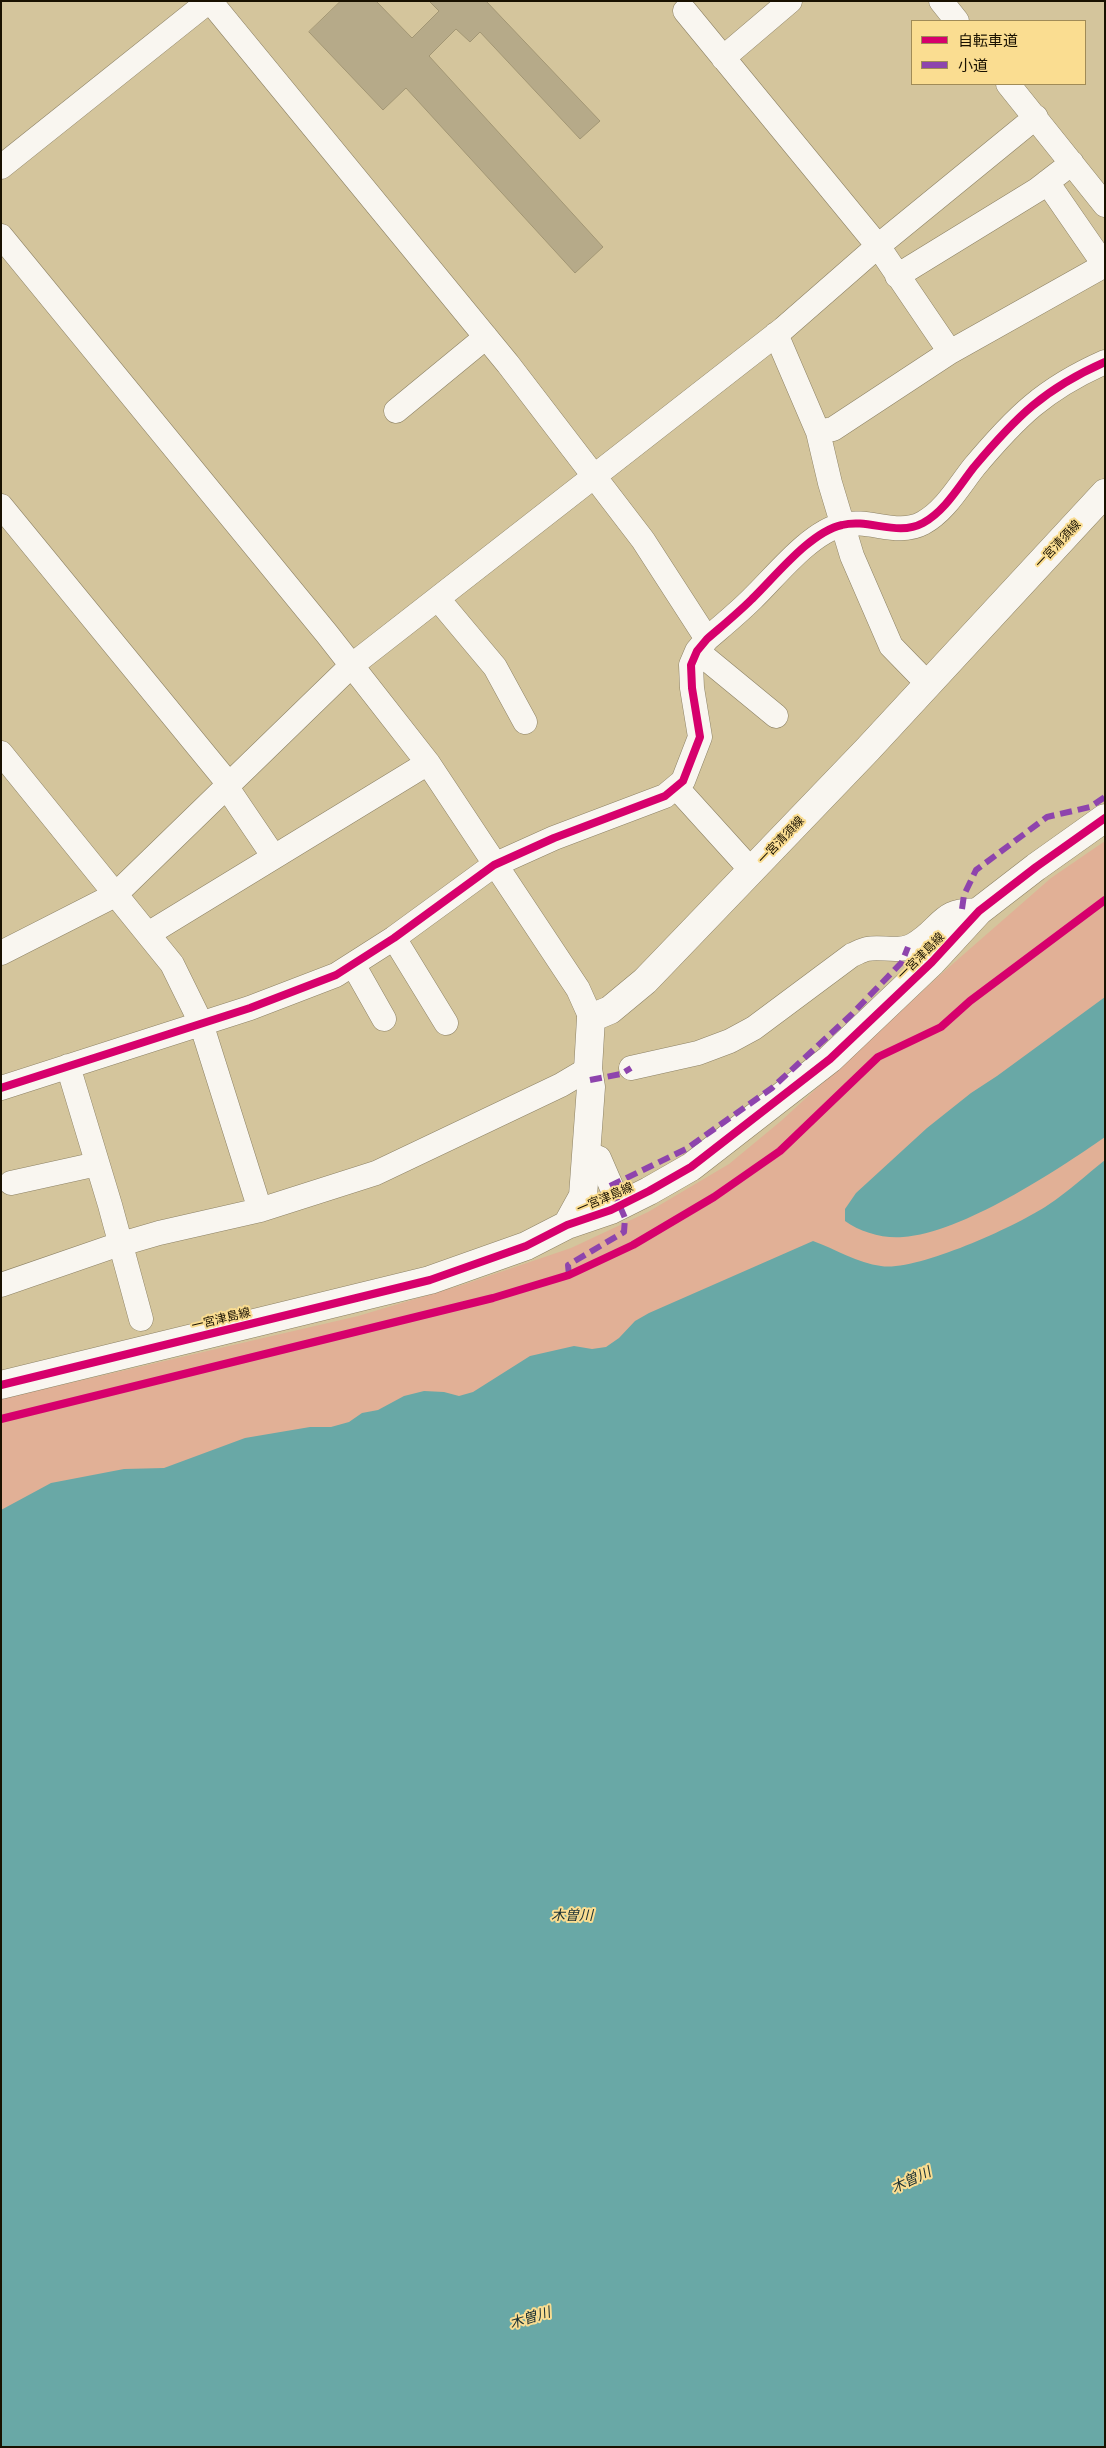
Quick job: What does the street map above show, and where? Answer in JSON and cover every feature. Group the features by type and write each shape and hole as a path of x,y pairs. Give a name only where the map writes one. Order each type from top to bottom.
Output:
{"main road":[{"name":"一宮清須線","path":"591,1018 610,1010 645,981 752,871 1105,493"},
{"name":"一宮津島線","path":"1,1385 430,1280 526,1246 567,1225 611,1210 691,1167 774,1105 830,1059 932,962 979,912 1105,818"},
{"path":"567,1225 583,1196 591,1087 588,1068 591,1018"}],"street":[{"path":"1,167 209,1 486,337 643,540 702,645 776,716"},
{"path":"723,58 790,1"},
{"path":"941,1 956,20"},
{"path":"685,11 878,246 950,352"},
{"path":"1009,85 1105,205"},
{"path":"1,953 115,894 351,666 438,599 592,475 776,334 878,246 1036,117"},
{"path":"897,276 1047,182 1072,163"},
{"path":"818,432 833,429 950,352 1104,265 1047,182"},
{"path":"1,236 428,763 578,989 591,1018"},
{"path":"776,334 818,432 830,483 852,556 892,646 927,683"},
{"path":"396,411 486,337"},
{"path":"1,1088 296,991 354,966 494,865 554,838 665,796 686,775 700,737 692,688 691,665 702,645 808,544 833,528 843,524 867,524 903,529 924,522 941,508 1007,429 1037,399 1074,376 1105,362"},
{"path":"1,506 227,785 274,857"},
{"path":"438,599 495,667 525,722"},
{"path":"1,753 172,964 201,1023 260,1210"},
{"path":"148,934 428,763"},
{"path":"676,787 752,871"},
{"path":"631,1068 698,1053 730,1041 754,1028 852,955 866,949 897,949 913,946 948,915 962,909 979,912"},
{"path":"394,938 446,1022"},
{"path":"354,966 384,1019"},
{"path":"68,1066 141,1319"},
{"path":"1,1285 119,1244 260,1210 376,1173 561,1085 588,1068"},
{"path":"587,1152 599,1158 615,1195"},
{"path":"11,1183 97,1164"}],"shaded area":[{"path":"1105,841 1105,1188 1044,1232 1,1532 1,1399 358,1316 462,1285 571,1248 648,1212 729,1164 781,1121 940,975 1051,878"}],"water":[{"path":"1105,997 1105,1137 1035,1183 1008,1198 980,1213 927,1233 903,1237 880,1236 845,1221 845,1209 856,1193 927,1128 971,1093"},
{"name":"木曽川","path":"1105,1160 1105,2447 1,2447 1,1510 51,1483 124,1469 164,1468 245,1438 310,1427 331,1427 349,1422 362,1413 378,1410 404,1396 424,1391 444,1392 459,1396 473,1392 530,1356 574,1346 592,1349 606,1347 619,1338 635,1321 649,1313 813,1241 855,1259 881,1266 897,1266 941,1255 991,1235 1033,1214 1063,1195"}],"building":[{"path":"341,1 376,1 412,38 439,11 429,1 486,1 600,121 580,139 480,32 470,42 456,29 429,56 603,247 575,273 406,88 383,110 309,32"}],"marked path":[{"path":"962,909 964,895 976,870 1047,817 1090,807 1105,797"},
{"path":"610,1186 686,1149 772,1088 851,1015 902,962 908,947"},
{"path":"590,1080 621,1074 631,1068"},
{"path":"569,1275 568,1265 624,1232 625,1218 615,1195"}],"cycle path":[{"path":"1,1088 250,1008 336,975 394,938 494,865 554,838 665,796 683,781 700,737 692,688 691,665 697,651 707,639 747,604 794,556 818,536 830,529 852,523 893,528 913,527 931,518 945,505 974,467 1004,433 1032,406 1065,383 1105,362"},
{"path":"1,1385 430,1280 526,1246 567,1225 611,1210 649,1191 691,1167 830,1059 932,962 979,911 1036,867 1105,818"},
{"path":"1,1419 493,1298 569,1275 633,1245 714,1197 780,1151 878,1057 941,1027 970,1001 1105,900"}]}
